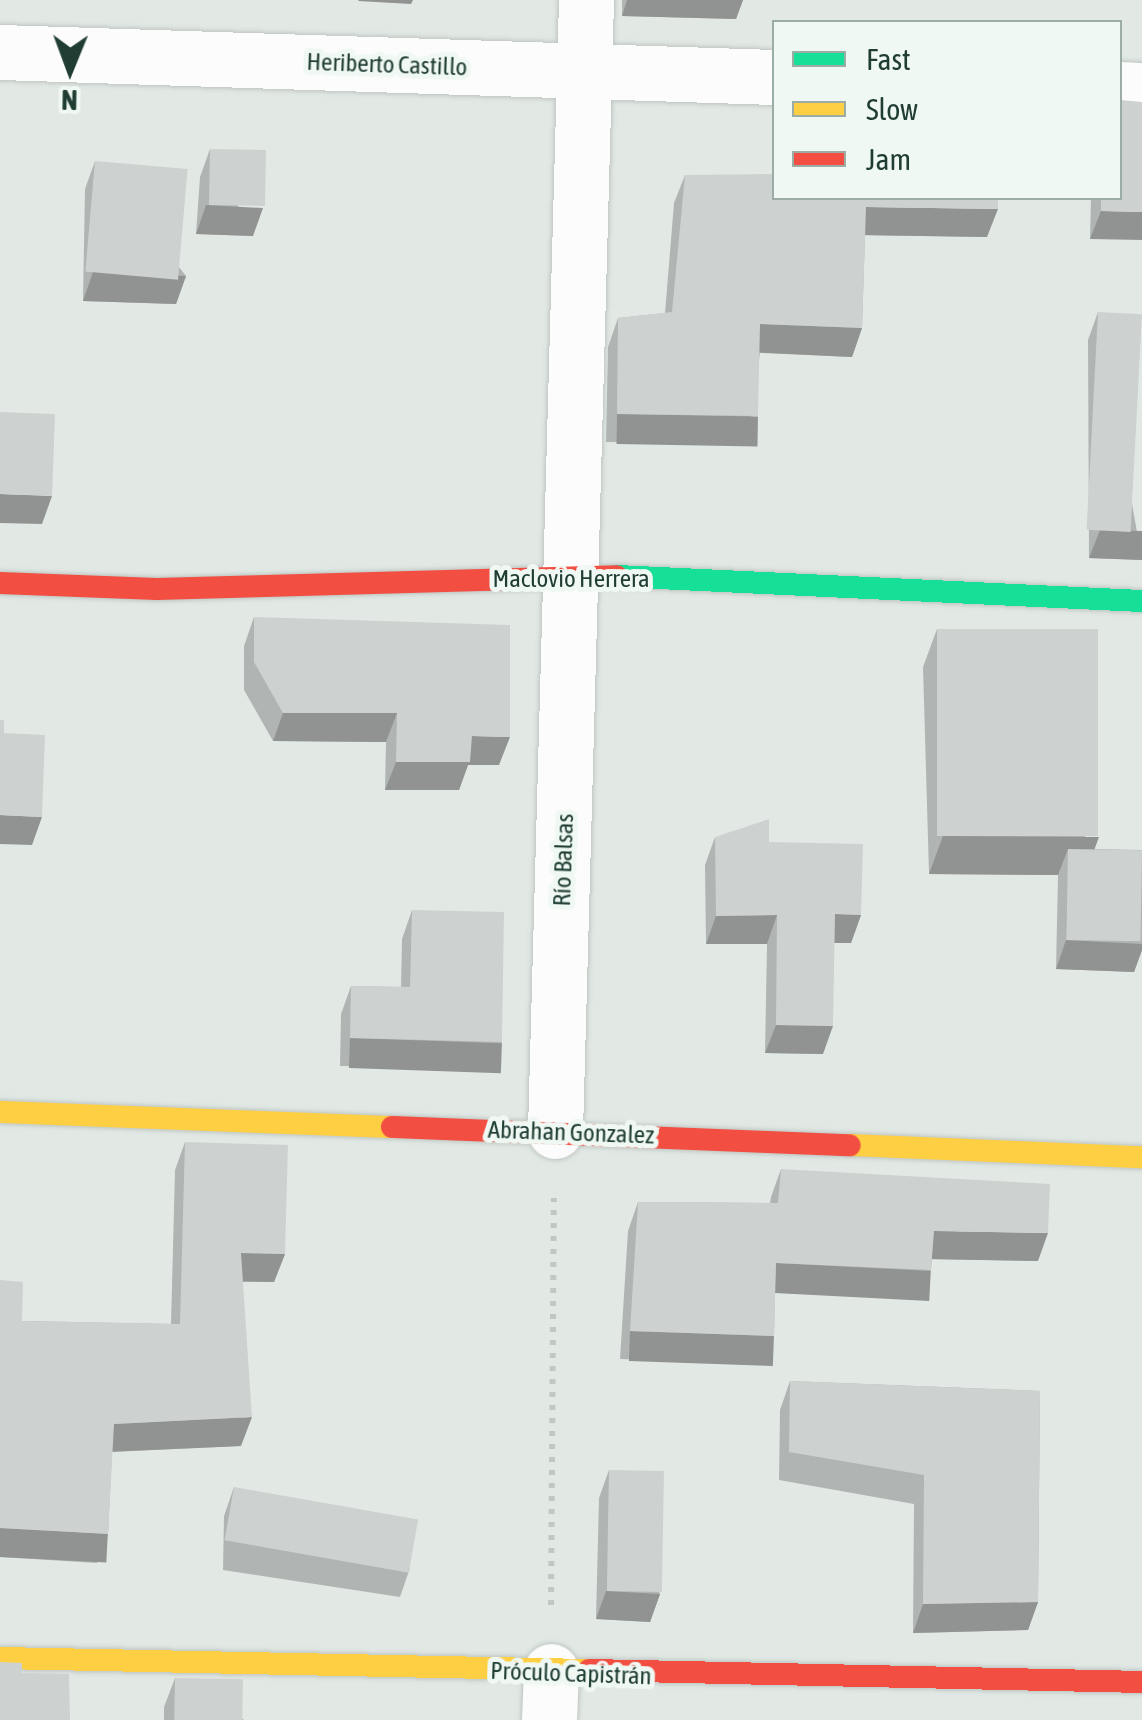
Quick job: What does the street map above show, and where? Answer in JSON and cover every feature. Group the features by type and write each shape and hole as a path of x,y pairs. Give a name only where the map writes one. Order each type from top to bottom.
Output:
{"street":[{"name":"Río Balsas","path":"555,1130 588,70 586,0"},
{"name":"Heriberto Castillo","path":"0,52 772,77"},
{"name":"Maclovio Herrera","path":"0,582 158,588 571,574 1142,601"},
{"name":"Abrahan Gonzalez","path":"0,1112 555,1130 1142,1156"},
{"name":"Próculo Capistrán","path":"0,1658 550,1696 1142,1682"}],"path":[{"path":"550,1696 555,1130"}],"building":[{"path":"1122,100 1142,102 1142,212 1101,211 1101,200 1122,200"},
{"path":"210,149 266,150 265,206 209,205"},
{"path":"95,161 188,169 178,280 85,272"},
{"path":"772,174 772,200 998,200 998,209 866,207 862,328 760,324 758,416 617,414 618,318 672,312 685,175"},
{"path":"1098,312 1142,314 1131,532 1087,530"},
{"path":"0,412 55,414 52,496 0,494"},
{"path":"254,617 510,625 510,737 472,736 470,762 396,762 397,713 283,713 254,662"},
{"path":"937,629 1098,629 1098,836 937,836"},
{"path":"0,720 4,720 4,733 45,735 42,817 0,815"},
{"path":"769,819 769,842 863,844 861,915 835,914 833,1026 776,1025 777,915 716,916 715,837"},
{"path":"1068,849 1142,850 1140,941 1066,940"},
{"path":"412,910 504,912 502,1042 350,1038 351,986 410,987"},
{"path":"185,1142 288,1145 285,1254 241,1253 252,1417 114,1424 108,1534 0,1528 0,1280 23,1282 22,1321 180,1324"},
{"path":"781,1169 1050,1184 1048,1233 934,1231 931,1270 776,1263 774,1336 630,1331 638,1202 778,1203"},
{"path":"790,1381 1040,1391 1038,1602 923,1604 924,1475 789,1452"},
{"path":"609,1470 664,1471 662,1592 607,1591"},
{"path":"234,1487 418,1519 409,1573 225,1540"},
{"path":"0,1662 22,1663 22,1673 69,1674 70,1720 0,1720"},
{"path":"175,1678 243,1679 242,1720 174,1720"}],"traffic: fast":[{"path":"617,576 1142,601"}],"traffic: slow":[{"path":"0,1112 392,1127"},
{"path":"850,1145 1142,1157"},
{"path":"0,1658 589,1670"}],"traffic: jam":[{"path":"0,583 157,589 617,576"},
{"path":"392,1127 850,1145"},
{"path":"589,1670 1142,1682"}]}
